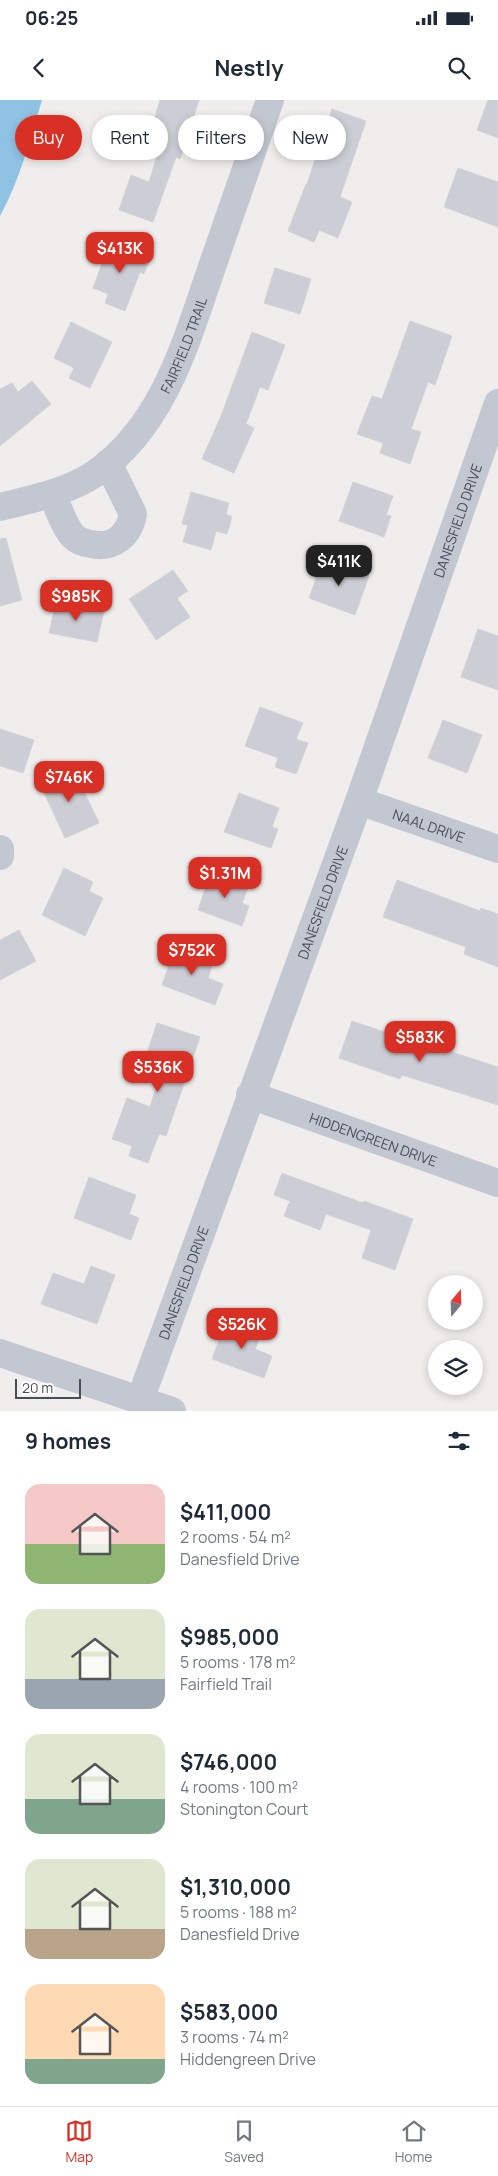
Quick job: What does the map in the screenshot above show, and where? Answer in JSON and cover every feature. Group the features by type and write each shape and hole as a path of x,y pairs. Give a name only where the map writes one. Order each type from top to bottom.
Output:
{"street":[{"name":"FAIRFIELD TRAIL","path":"0,507 52,494 82,481 108,463 137,433 155,410 178,365 270,100"},
{"name":"DANESFIELD DRIVE","path":"140,1400 359,801 498,403"},
{"path":"52,494 71,535 79,541 101,546 120,540 128,531 133,514 108,463"},
{"name":"NAAL DRIVE","path":"359,801 498,850"},
{"path":"0,849 0,856"},
{"name":"HIDDENGREEN DRIVE","path":"250,1095 498,1183"},
{"path":"0,1353 172,1411"}],"water":[{"path":"0,100 42,100 38,115 15,115 15,160 24,160 0,216"}],"building":[{"path":"160,100 199,100 194,115 178,115 178,158 176,157 153,222 119,210 131,175 149,182 156,160 168,160 168,115 156,115"},
{"path":"488,100 498,100 498,138 477,130"},
{"path":"332,109 366,121 340,197 352,202 338,238 319,230 314,242 288,231 315,160 346,160 346,115 330,115"},
{"path":"458,168 498,182 498,227 444,207"},
{"path":"110,241 151,256 144,274 140,272 125,311 105,303 108,294 93,288"},
{"path":"275,268 311,279 300,314 264,303"},
{"path":"410,321 452,336 435,385 428,382 411,429 421,432 410,464 380,453 383,443 357,434 372,396 382,399"},
{"path":"71,322 112,342 90,388 69,378 74,368 54,358"},
{"path":"252,332 285,345 268,390 260,387 246,424 254,428 234,473 202,459 221,416"},
{"path":"32,381 51,404 0,446 0,389 12,383 18,392"},
{"path":"353,482 393,496 386,515 391,516 384,537 339,521"},
{"path":"191,492 229,503 226,514 232,517 227,534 216,531 211,550 183,542 188,525 182,524"},
{"path":"6,538 22,600 0,606 0,539"},
{"path":"323,559 369,576 355,615 309,598"},
{"path":"173,570 188,591 177,598 190,617 156,640 129,599"},
{"path":"56,602 104,611 97,642 49,633"},
{"path":"478,629 498,636 498,690 461,677"},
{"path":"260,707 303,723 296,739 308,743 296,774 275,767 278,758 245,746"},
{"path":"443,720 482,735 467,773 428,758"},
{"path":"0,729 34,740 23,773 0,766"},
{"path":"73,768 99,823 65,838 40,784"},
{"path":"239,793 279,808 272,827 278,829 271,848 224,832"},
{"path":"64,868 93,882 89,891 103,898 85,936 42,915"},
{"path":"211,872 249,885 242,903 249,906 242,926 198,910"},
{"path":"397,880 480,911 481,908 498,914 498,967 464,954 466,947 383,917"},
{"path":"19,930 36,961 0,980 0,940"},
{"path":"176,946 214,960 208,978 223,984 215,1005 162,985"},
{"path":"352,1021 426,1046 427,1044 498,1067 498,1105 402,1075 400,1079 339,1058"},
{"path":"157,1023 200,1037 166,1136 159,1134 148,1163 129,1156 132,1146 112,1139 127,1098 150,1107 165,1059 147,1053"},
{"path":"282,1173 413,1219 395,1270 362,1258 371,1230 326,1214 320,1230 284,1216 290,1201 274,1195"},
{"path":"89,1177 136,1195 129,1214 139,1218 131,1240 74,1218"},
{"path":"91,1266 115,1275 97,1324 41,1304 53,1273 84,1284"},
{"path":"226,1321 261,1335 255,1349 272,1356 264,1378 212,1359"}]}
